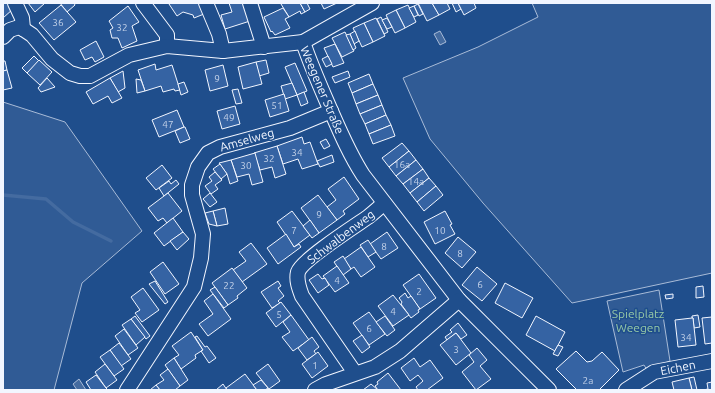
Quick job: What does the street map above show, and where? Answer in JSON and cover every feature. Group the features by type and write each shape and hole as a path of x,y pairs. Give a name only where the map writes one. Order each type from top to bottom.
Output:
{"street":[{"path":"3,36 10,30 18,27 23,29 22,18 15,3"},
{"path":"143,3 166,35 167,46"},
{"path":"206,3 219,34 223,52"},
{"path":"250,3 264,46"},
{"path":"303,42 372,3"},
{"name":"Weegener Straße","path":"23,29 32,35 52,59 70,73 80,76 90,76 129,55 167,46 223,52 303,42 312,69 352,157 384,203 459,300 549,390"},
{"name":"Amselweg","path":"127,390 194,287 201,258 203,234 192,194 192,186 201,162 208,153 220,147 290,128 331,111"},
{"name":"Schwalbenweg","path":"356,373 302,296 297,283 298,271 306,262 337,238 368,217 384,203"},
{"path":"315,390 375,366 400,351 459,300"},
{"name":"Eichen","path":"626,390 654,372 712,361"}],"green space":[{"path":"532,3 712,3 712,273 572,303 483,203 430,139 403,78 478,47 538,17"},
{"path":"3,102 65,122 142,231 82,283 54,390 3,390"},
{"name":"Spielplatz Weegen","path":"659,290 670,361 647,370 644,365 623,372 607,301"}],"shaded area":[{"path":"440,31 446,42 440,45 434,34"},
{"path":"79,379 86,390 77,390 73,384"}],"building":[{"path":"3,3 8,3 13,9 3,18"},
{"path":"28,3 45,3 35,12"},
{"path":"60,3 74,3 75,5 67,12"},
{"path":"200,3 204,14 194,18 193,15 183,12 177,16 169,4"},
{"path":"229,3 244,3 250,21 225,29 221,15 232,12"},
{"path":"300,3 305,12 301,14 300,11 289,17 281,4"},
{"path":"300,3 307,3 310,9 305,12"},
{"path":"321,3 337,3 324,9"},
{"path":"418,3 432,3 439,15 427,21"},
{"path":"432,3 447,3 450,9 439,15"},
{"path":"452,3 458,3 461,9 456,12"},
{"path":"458,3 474,3 476,8 464,15"},
{"path":"418,4 423,14 419,16 414,6"},
{"path":"61,5 76,22 54,40 39,23"},
{"path":"408,5 416,22 405,28 396,10"},
{"path":"128,6 139,22 132,26 137,41 122,48 118,38 112,38 110,30 113,28 109,21"},
{"path":"414,6 418,15 414,17 409,8"},
{"path":"283,8 289,17 285,19 290,28 275,35 272,31 271,32 264,17"},
{"path":"396,10 405,28 395,33 386,15"},
{"path":"381,17 388,32 384,34 377,19"},
{"path":"376,18 385,36 373,42 364,23"},
{"path":"387,18 392,27 387,29 382,20"},
{"path":"364,23 373,42 362,47 353,28"},
{"path":"355,31 359,41 354,44 350,34"},
{"path":"345,32 354,51 342,57 332,38"},
{"path":"350,34 356,48 353,50 346,35"},
{"path":"96,41 104,57 95,62 92,57 85,60 80,50"},
{"path":"335,44 344,63 333,67 324,48"},
{"path":"34,56 39,61 27,73 22,68"},
{"path":"328,56 332,64 326,67 322,59"},
{"path":"39,60 52,72 40,85 27,73"},
{"path":"266,60 269,73 259,76 256,62"},
{"path":"3,61 5,61 7,70 3,71"},
{"path":"256,62 262,84 243,89 238,67"},
{"path":"295,63 307,91 297,95 285,67"},
{"path":"155,64 156,70 172,65 180,90 175,91 174,89 163,92 161,86 145,91 138,70"},
{"path":"223,65 228,86 210,91 205,70"},
{"path":"7,70 12,88 3,90 3,71"},
{"path":"123,71 125,88 118,92 110,78"},
{"path":"348,71 350,77 335,83 332,77"},
{"path":"369,74 373,84 352,93 348,83"},
{"path":"47,78 55,87 41,92 38,88"},
{"path":"110,78 122,98 112,103 108,96 93,104 86,92"},
{"path":"136,79 141,80 145,91 137,93"},
{"path":"184,82 188,92 181,95 178,84"},
{"path":"292,83 297,95 285,99 281,86"},
{"path":"373,84 378,95 356,104 352,93"},
{"path":"238,89 242,103 236,104 232,90"},
{"path":"304,92 308,103 301,106 297,95"},
{"path":"284,94 289,111 270,117 265,100"},
{"path":"378,95 382,105 360,114 356,104"},
{"path":"382,105 386,115 365,124 360,114"},
{"path":"235,106 240,124 222,129 217,111"},
{"path":"177,110 184,127 159,137 152,120"},
{"path":"386,115 391,125 369,134 365,124"},
{"path":"391,125 395,136 373,144 369,134"},
{"path":"184,127 190,139 180,143 175,131"},
{"path":"302,137 304,144 310,142 318,164 302,169 298,159 283,164 277,146"},
{"path":"326,139 330,146 324,149 320,142"},
{"path":"402,143 409,151 389,167 382,158"},
{"path":"277,146 286,174 275,178 272,167 260,170 254,153"},
{"path":"409,151 416,160 396,176 389,167"},
{"path":"255,153 263,182 252,185 249,174 237,177 231,160"},
{"path":"332,155 334,162 320,167 317,161"},
{"path":"231,160 238,181 230,184 227,174 219,163"},
{"path":"416,160 423,169 403,184 396,176"},
{"path":"220,164 227,174 221,179 213,169"},
{"path":"162,165 172,178 156,190 146,178"},
{"path":"423,169 429,178 410,193 403,184"},
{"path":"215,172 222,180 215,185 218,189 211,194 205,186 212,181 209,177"},
{"path":"344,177 359,199 343,211 345,214 337,220 327,207 336,200 328,189"},
{"path":"429,178 436,186 417,202 410,193"},
{"path":"176,180 179,184 164,196 159,188 169,181 171,184"},
{"path":"436,186 443,195 424,211 417,202"},
{"path":"168,193 182,211 167,223 163,218 158,221 148,208"},
{"path":"210,193 217,202 210,207 203,199"},
{"path":"318,195 337,220 319,233 301,208"},
{"path":"225,208 228,224 217,226 213,211"},
{"path":"213,211 217,226 209,224 205,213"},
{"path":"292,211 310,235 294,247 277,222"},
{"path":"445,211 452,224 450,225 455,234 435,244 424,222"},
{"path":"173,218 183,232 164,246 154,233"},
{"path":"310,220 319,233 312,238 303,226"},
{"path":"183,232 189,239 177,250 170,241"},
{"path":"387,232 398,248 381,259 370,244"},
{"path":"286,234 294,247 299,244 301,247 278,264 267,248"},
{"path":"458,237 476,252 462,268 445,253"},
{"path":"368,240 376,252 368,257 360,245"},
{"path":"251,243 267,264 242,282 233,270 246,261 239,252"},
{"path":"361,247 375,267 361,277 354,267 351,269 344,259"},
{"path":"343,256 351,269 343,275 334,262"},
{"path":"163,262 179,284 165,294 150,272"},
{"path":"337,266 349,283 335,292 323,276"},
{"path":"477,267 497,284 482,301 462,285"},
{"path":"232,268 247,288 237,296 238,298 228,305 212,283"},
{"path":"318,274 322,279 325,278 329,285 318,293 309,280"},
{"path":"419,274 436,298 420,309 403,285"},
{"path":"155,281 168,302 165,304 149,284"},
{"path":"278,281 281,286 278,288 284,296 278,301 280,303 272,308 261,292"},
{"path":"505,283 533,298 522,318 495,303"},
{"path":"703,286 704,297 696,298 696,287"},
{"path":"215,287 228,305 224,308 210,290"},
{"path":"143,288 159,310 142,322 135,313 140,310 131,297"},
{"path":"405,293 408,298 411,296 420,309 418,310 419,312 411,318 401,304 402,302 399,298"},
{"path":"213,294 231,319 208,336 199,324 213,314 204,301"},
{"path":"673,294 673,298 666,299 665,295"},
{"path":"393,295 409,315 393,326 378,306"},
{"path":"281,302 291,315 276,327 266,313"},
{"path":"369,312 385,334 369,345 353,323"},
{"path":"291,315 309,340 293,351 282,337 290,332 283,322"},
{"path":"698,315 700,327 694,328 692,316"},
{"path":"135,316 150,336 146,339 131,319"},
{"path":"385,316 395,330 387,336 376,322"},
{"path":"536,316 565,332 555,351 526,335"},
{"path":"712,317 712,343 705,344 702,318"},
{"path":"693,318 696,345 678,347 675,320"},
{"path":"131,319 145,337 136,345 122,325"},
{"path":"458,323 467,335 461,339 456,333 447,340 445,337 452,332 450,330"},
{"path":"124,329 138,348 128,355 115,336"},
{"path":"191,332 203,350 195,355 196,358 181,369 174,358 179,355 172,346"},
{"path":"456,333 471,353 456,365 440,345"},
{"path":"362,335 370,347 362,353 353,341"},
{"path":"197,336 216,358 209,363 201,351 203,350 195,337"},
{"path":"312,337 319,347 314,351 316,354 307,360 298,348"},
{"path":"119,343 131,359 121,366 110,350"},
{"path":"558,345 563,347 558,356 553,354"},
{"path":"477,348 487,360 480,366 491,379 476,390 462,372 474,362 469,355"},
{"path":"110,350 124,369 114,376 100,357"},
{"path":"576,351 587,362 592,361 602,352 619,370 599,390 577,390 556,369"},
{"path":"318,352 328,366 312,378 302,364"},
{"path":"174,358 188,380 180,386 165,365"},
{"path":"414,358 420,367 430,360 443,378 427,390 418,390 416,387 423,381 418,375 410,381 401,368"},
{"path":"105,364 117,380 106,388 95,372"},
{"path":"268,364 280,381 269,389 256,373"},
{"path":"168,369 180,386 175,390 160,390 156,385 164,380 160,375"},
{"path":"388,373 401,390 378,390 375,386 378,384 377,382"},
{"path":"245,374 257,390 227,390 226,388"},
{"path":"96,375 108,390 91,390 86,382"},
{"path":"694,377 697,390 692,390 689,378"},
{"path":"689,378 692,390 674,390 672,382"},
{"path":"261,380 268,388 265,390 257,390 253,385"},
{"path":"712,382 712,390 703,390 708,389 707,383"},
{"path":"223,384 227,390 216,390"},
{"path":"371,384 378,390 363,390"},
{"path":"156,385 160,390 150,390"}],"waterway":[{"path":"3,195 46,199 73,222 111,241"}]}
